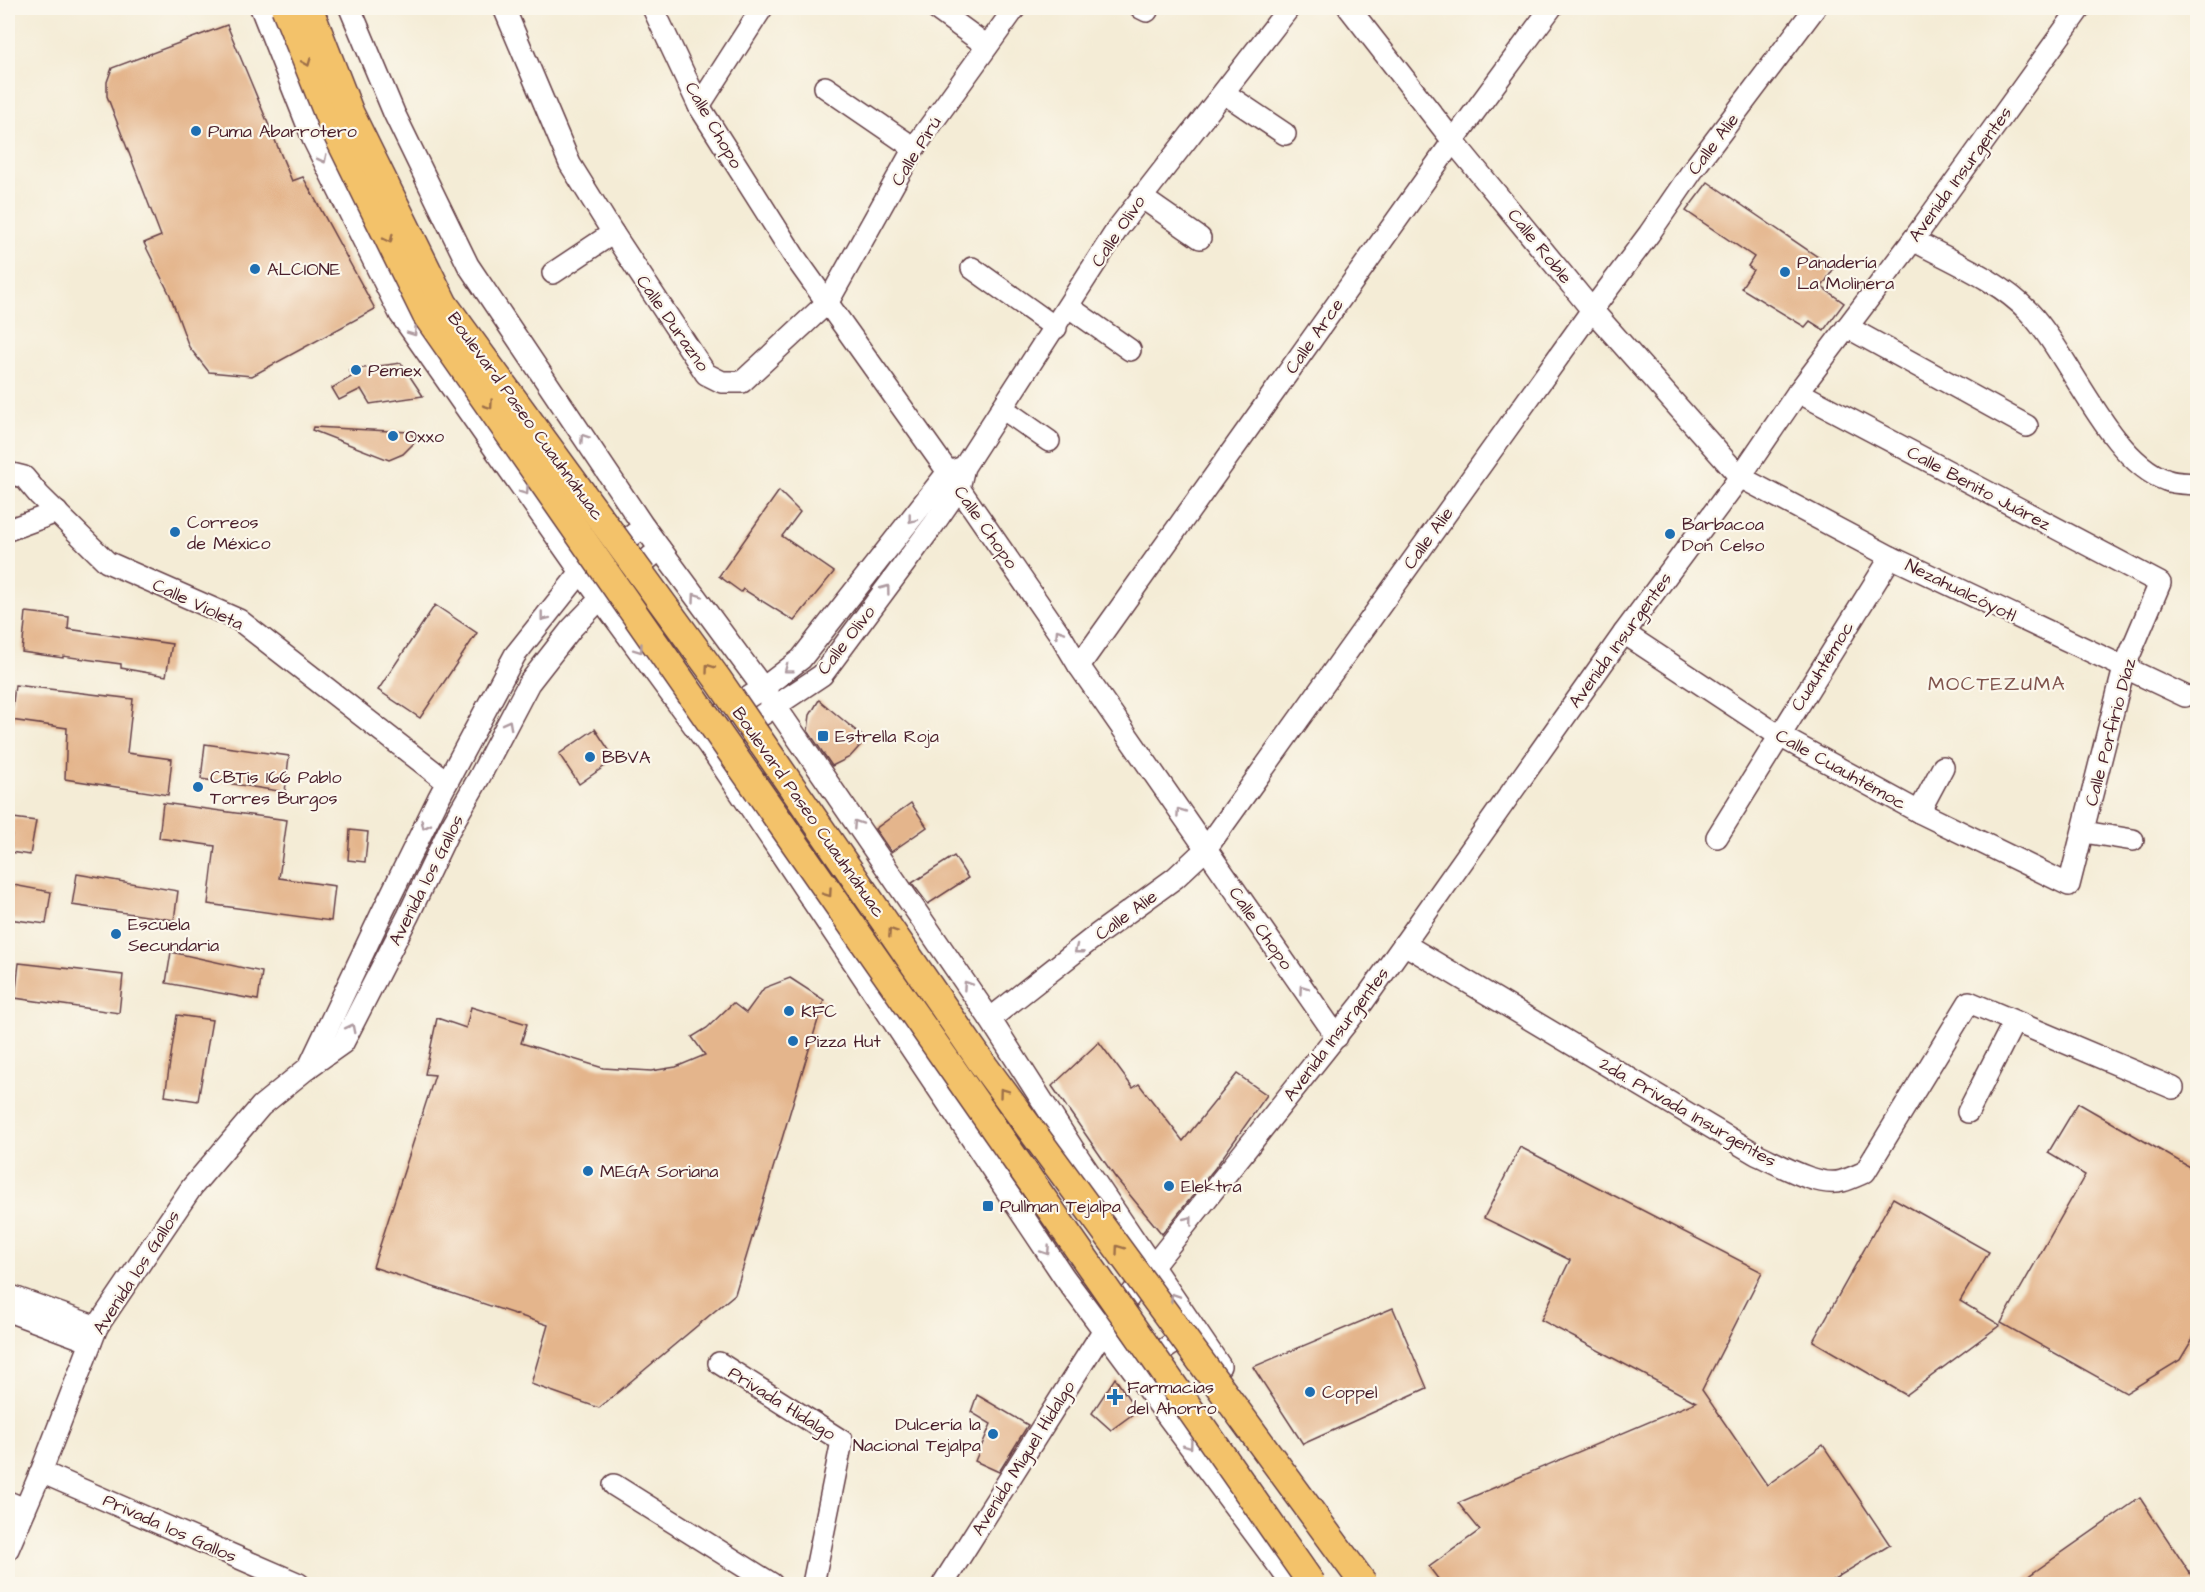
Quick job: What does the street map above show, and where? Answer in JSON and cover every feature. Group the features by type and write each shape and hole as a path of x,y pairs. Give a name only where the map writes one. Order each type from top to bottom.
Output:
{"main road":[{"name":"Boulevard Paseo Cuauhnáhuac","path":"285,8 331,122 426,315 1312,1584"},
{"name":"Boulevard Paseo Cuauhnáhuac","path":"309,8 350,113 444,304 717,678 982,1063 1364,1584"}],"street":[{"path":"261,8 313,139 400,314 581,572 711,749 1064,1277 1292,1584"},
{"name":"Boulevard Paseo Cuauhnáhuac","path":"350,8 394,113 468,265 644,527 763,688 990,1019 1079,1158 1194,1329 1371,1584"},
{"name":"Calle Durazno","path":"504,8 570,164 706,374 722,382 742,382 828,302"},
{"name":"Calle Chopo","path":"653,8 699,106 794,256 957,476 1079,666 1336,1037"},
{"path":"699,106 762,8"},
{"path":"935,8 987,46"},
{"name":"Calle Pirú","path":"828,302 914,148 1015,8"},
{"name":"Calle Olivo","path":"697,730 763,688 801,659 957,476 1056,328 1118,228 1290,8"},
{"name":"Calle Roble","path":"1349,8 1453,141 1592,310 1740,477"},
{"name":"Calle Arce","path":"1079,666 1453,141 1551,8"},
{"name":"Calle Alie","path":"990,1019 1098,934 1175,878 1206,849 1592,310 1649,234 1695,166 1815,8"},
{"name":"Avenida Insurgentes","path":"1103,1331 1336,1037 1624,633 1740,477 1798,392 1913,240 2080,8"},
{"path":"825,87 914,148"},
{"path":"1224,93 1285,134"},
{"path":"1141,197 1200,238"},
{"path":"553,273 613,233"},
{"path":"1913,240 2008,292 2030,313 2125,452 2146,470 2167,481 2198,484"},
{"path":"972,268 1056,328"},
{"path":"1069,307 1130,350"},
{"path":"1847,327 2027,426"},
{"name":"Calle Benito Juárez","path":"1798,392 2160,583"},
{"path":"1002,408 1049,441"},
{"name":"Calle Violeta","path":"8,473 24,477 39,495 107,562 239,620 449,778"},
{"name":"Calle Olivo","path":"711,749 822,675 934,524 957,476"},
{"name":"Nezahualcóyotl","path":"1740,477 1891,557 2185,696"},
{"path":"8,530 57,512"},
{"path":"449,778 515,655 581,572 644,527"},
{"path":"601,598 660,549"},
{"name":"Cuauhtémoc","path":"1717,837 1778,735 1891,557"},
{"name":"Calle Porfirio Díaz","path":"2069,885 2124,669 2160,583"},
{"name":"Avenida los Gallos","path":"8,1549 16,1506 41,1472 94,1335 192,1187 261,1106 343,1043 449,830 529,683 572,628 601,598"},
{"name":"Calle Cuauhtémoc","path":"1624,633 1778,735 1919,812 2069,885"},
{"path":"1919,812 1943,768"},
{"name":"Avenida los Gallos","path":"309,1067 376,924 449,778"},
{"path":"2084,832 2133,840"},
{"name":"2da. Privada Insurgentes","path":"1404,944 1756,1154 1804,1176 1826,1182 1841,1182 1865,1172 1969,1002 2174,1088"},
{"path":"1968,1112 2014,1022"},
{"path":"1014,1202 1079,1158"},
{"path":"8,1295 94,1335"},
{"path":"8,1311 94,1335"},
{"path":"1103,1331 1137,1321 1159,1353"},
{"path":"1134,1371 1194,1329"},
{"name":"Avenida Miguel Hidalgo","path":"943,1584 1103,1331"},
{"name":"Privada Hidalgo","path":"719,1363 842,1441 813,1584"},
{"name":"Privada los Gallos","path":"41,1472 299,1584"},
{"path":"614,1485 772,1584"}],"building":[{"path":"227,25 292,181 303,177 375,309 252,376 209,372 189,347 170,295 144,243 161,236 107,96 107,82 112,68"},
{"path":"1708,182 1834,268 1822,287 1844,303 1824,330 1810,321 1805,327 1741,288 1753,270 1748,266 1754,257 1686,211"},
{"path":"401,363 423,396 370,404 361,389 339,400 332,388 353,376 349,370"},
{"path":"313,427 409,432 417,440 403,454 389,460 312,430"},
{"path":"779,491 800,512 782,536 834,572 794,621 743,589 741,592 719,576"},
{"path":"435,605 477,633 420,718 378,690"},
{"path":"26,612 69,617 68,629 172,644 166,676 121,668 121,664 22,652"},
{"path":"15,685 133,699 127,753 172,759 168,795 65,779 67,728 11,720"},
{"path":"819,700 866,739 850,757 832,766 808,731 810,715"},
{"path":"595,729 615,759 579,784 559,754"},
{"path":"205,744 289,756 285,792 201,779"},
{"path":"163,803 287,820 279,878 335,886 331,921 208,904 215,846 159,838"},
{"path":"911,803 927,827 891,852 875,829"},
{"path":"13,818 36,821 30,855 10,852"},
{"path":"350,830 368,832 365,862 348,860"},
{"path":"954,856 968,878 928,904 912,883"},
{"path":"77,874 178,891 174,920 72,905"},
{"path":"8,884 51,892 46,924 8,919"},
{"path":"171,952 262,972 258,1000 166,983"},
{"path":"19,963 123,975 119,1013 15,998"},
{"name":"MEGA Soriana","path":"790,978 824,1000 735,1294 599,1408 531,1384 548,1325 373,1267 435,1075 425,1074 437,1018 466,1028 471,1007 527,1024 521,1043 603,1068 651,1071 676,1067 705,1055 692,1037 707,1028 733,1003 746,1013 764,988"},
{"path":"177,1015 212,1020 198,1101 165,1096"},
{"path":"1099,1042 1133,1088 1139,1084 1183,1141 1237,1074 1267,1095 1215,1168 1162,1234 1115,1177 1052,1086"},
{"path":"2078,1103 2198,1172 2198,1330 2180,1360 2126,1393 2001,1323 2085,1175 2048,1153"},
{"path":"1520,1147 1762,1272 1702,1390 1767,1485 1823,1445 1890,1545 1826,1584 1442,1584 1429,1567 1480,1530 1458,1503 1696,1402 1541,1320 1570,1260 1484,1218"},
{"path":"1893,1198 1989,1252 1960,1301 2000,1325 1906,1395 1813,1341"},
{"path":"1393,1308 1427,1388 1303,1444 1253,1367"},
{"path":"1115,1378 1137,1411 1111,1430 1092,1413"},
{"path":"977,1395 1028,1425 999,1472 975,1461 991,1424 971,1412"},
{"path":"2140,1498 2197,1584 2017,1584"}],"place":[{"name":"Puma Abarrotero","path":"196,131"},
{"name":"ALCIONE","path":"255,269"},
{"name":"Panadería La Molinera","path":"1785,272"},
{"name":"Pemex","path":"356,370"},
{"name":"Oxxo","path":"393,436"},
{"name":"Correos de México","path":"175,532"},
{"name":"Barbacoa Don Celso","path":"1670,534"},
{"name":"Estrella Roja","path":"823,736"},
{"name":"BBVA","path":"590,757"},
{"name":"CBTis 166 Pablo Torres Burgos","path":"198,787"},
{"name":"Escuela Secundaria","path":"116,934"},
{"name":"KFC","path":"789,1011"},
{"name":"Pizza Hut","path":"793,1041"},
{"name":"MEGA Soriana","path":"588,1171"},
{"name":"Elektra","path":"1169,1186"},
{"name":"Pullman Tejalpa","path":"988,1206"},
{"name":"Coppel","path":"1310,1392"},
{"name":"Farmacias del Ahorro","path":"1115,1397"},
{"name":"Dulcería la Nacional Tejalpa","path":"993,1434"}],"district":[{"name":"MOCTEZUMA","path":"1997,683"}]}
